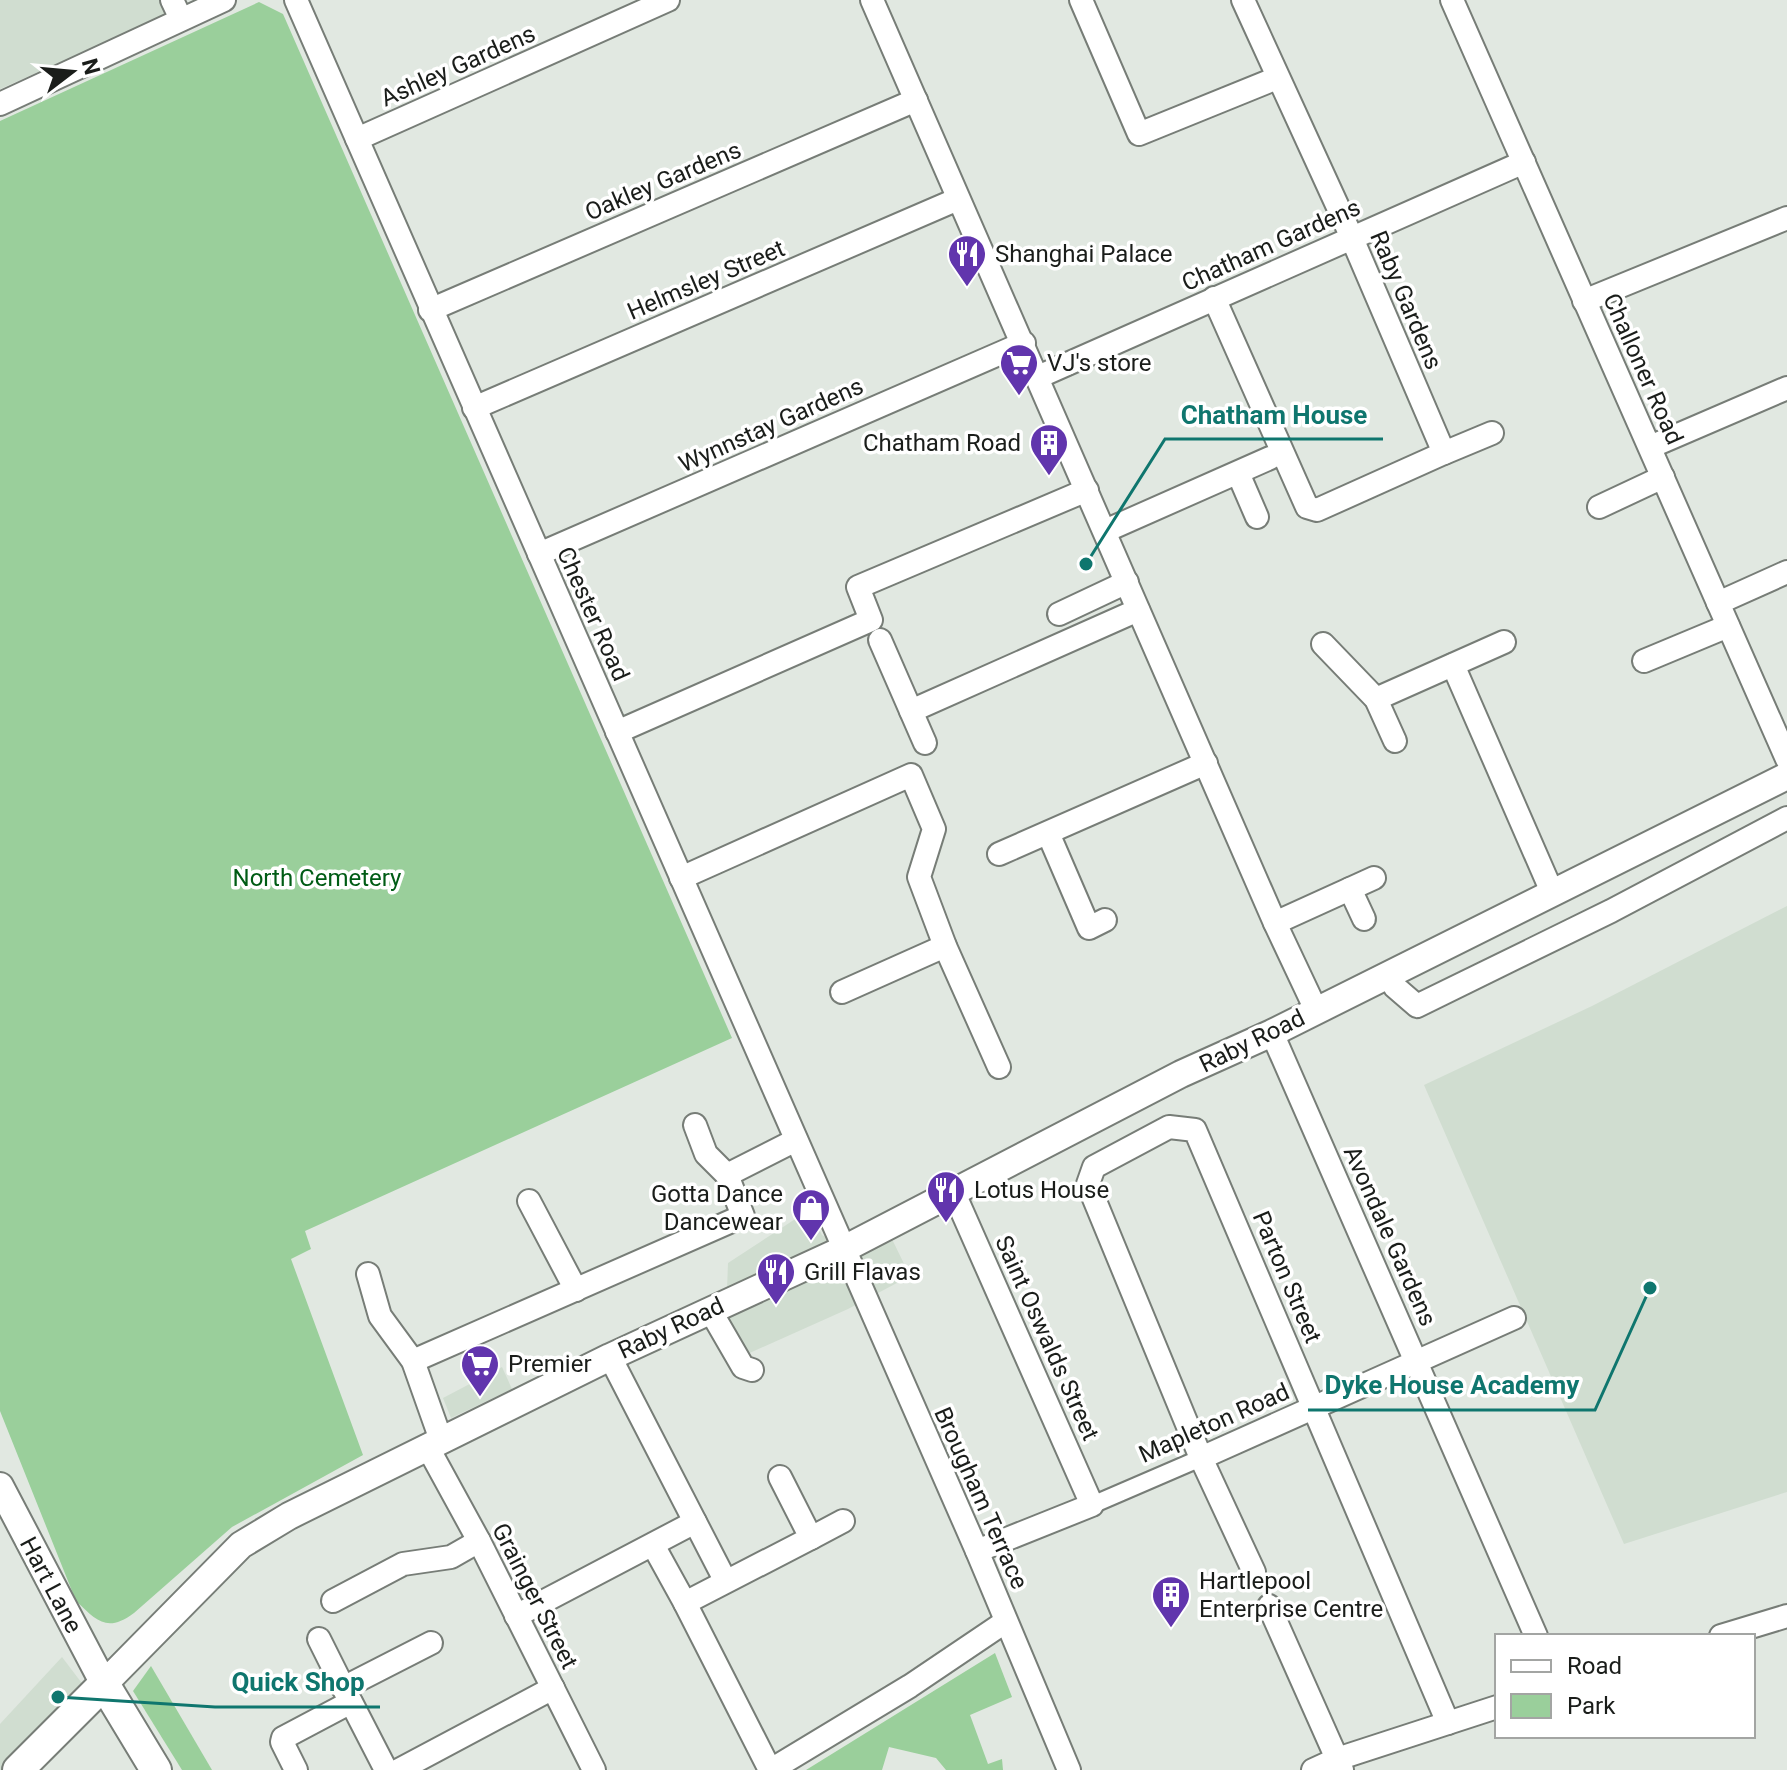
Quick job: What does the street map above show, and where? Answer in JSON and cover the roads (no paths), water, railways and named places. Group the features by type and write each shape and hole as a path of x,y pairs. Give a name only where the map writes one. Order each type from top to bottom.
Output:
{"main road":[{"name":"Raby Road","path":"18,1770 104,1684"},
{"path":"104,1684 156,1770"}],"street":[{"path":"0,104 177,10 224,0"},
{"name":"Chester Road","path":"296,0 844,1249"},
{"name":"Ashley Gardens","path":"357,139 668,0"},
{"path":"872,0 1275,923 1316,1010"},
{"path":"1081,0 1139,134 1277,78"},
{"name":"Raby Gardens","path":"1243,0 1444,453"},
{"name":"Challoner Road","path":"1460,3 1584,301 1787,759"},
{"name":"Oakley Gardens","path":"430,310 916,100"},
{"name":"Chatham Gardens","path":"1038,377 1524,162"},
{"name":"Helmsley Street","path":"474,408 958,199"},
{"path":"1584,301 1787,218"},
{"path":"1214,298 1307,507 1317,510 1492,433"},
{"name":"Wynnstay Gardens","path":"539,554 1024,343"},
{"path":"1650,447 1787,388"},
{"path":"1105,531 1270,458"},
{"path":"1238,473 1257,517"},
{"path":"1599,507 1663,477"},
{"path":"617,732 871,620 858,587 1087,490"},
{"path":"1718,603 1787,572"},
{"path":"1059,614 1127,582"},
{"path":"911,711 1138,610"},
{"path":"1644,661 1728,626"},
{"path":"880,640 925,743"},
{"path":"1376,699 1504,642"},
{"path":"1323,644 1376,699 1395,741"},
{"path":"1453,665 1552,892"},
{"path":"999,854 1206,763"},
{"path":"681,878 911,775 934,829 919,877 945,946 999,1067"},
{"name":"Raby Road","path":"104,1684 241,1545 289,1516 610,1357 844,1249 1181,1074 1272,1033 1787,776"},
{"path":"1388,974 1395,987 1417,1006 1611,911 1787,818"},
{"path":"1048,833 1089,928 1105,920"},
{"path":"1275,923 1374,878"},
{"path":"1350,889 1364,919"},
{"path":"842,992 945,946"},
{"name":"Avondale Gardens","path":"1272,1033 1535,1634"},
{"path":"413,1361 743,1216 727,1175 706,1154 695,1125"},
{"name":"Parton Street","path":"1201,1458 1088,1184 1094,1167 1169,1127 1195,1130 1448,1723"},
{"path":"727,1175 796,1140"},
{"name":"Saint Oswalds Street","path":"953,1191 1092,1505"},
{"path":"529,1201 576,1290"},
{"name":"Brougham Terrace","path":"844,1249 1069,1770"},
{"name":"Grainger Street","path":"368,1274 380,1316 413,1361 434,1443 479,1541 594,1770"},
{"path":"710,1310 743,1367 752,1370"},
{"name":"Mapleton Road","path":"977,1551 1201,1458 1514,1318"},
{"path":"610,1357 725,1580"},
{"path":"1201,1458 1254,1572"},
{"path":"780,1477 811,1538"},
{"name":"Hart Lane","path":"3,1499 104,1684"},
{"path":"685,1603 843,1521"},
{"path":"516,1616 695,1522"},
{"path":"333,1601 403,1564 451,1557 479,1541"},
{"path":"653,1545 770,1770 910,1686 999,1626"},
{"path":"1269,1606 1340,1764"},
{"path":"1728,1634 1787,1616"},
{"path":"319,1639 386,1770"},
{"path":"296,1770 282,1742 283,1738 431,1643"},
{"path":"399,1770 553,1688"},
{"path":"1313,1770 1340,1764 1495,1708"}],"place":[{"name":"Shanghai Palace","path":"967,288"},
{"name":"VJ's store","path":"1019,397"},
{"name":"Chatham Road","path":"1049,477"},
{"name":"Chatham House","path":"1086,564"},
{"name":"Lotus House","path":"946,1224"},
{"name":"Gotta Dance Dancewear","path":"811,1242"},
{"name":"Dyke House Academy","path":"1650,1288"},
{"name":"Grill Flavas","path":"776,1306"},
{"name":"Premier","path":"480,1398"},
{"name":"Hartlepool Enterprise Centre","path":"1171,1629"},
{"name":"Quick Shop","path":"58,1697"}],"park label":[{"name":"North Cemetery","path":"317,878"}]}
